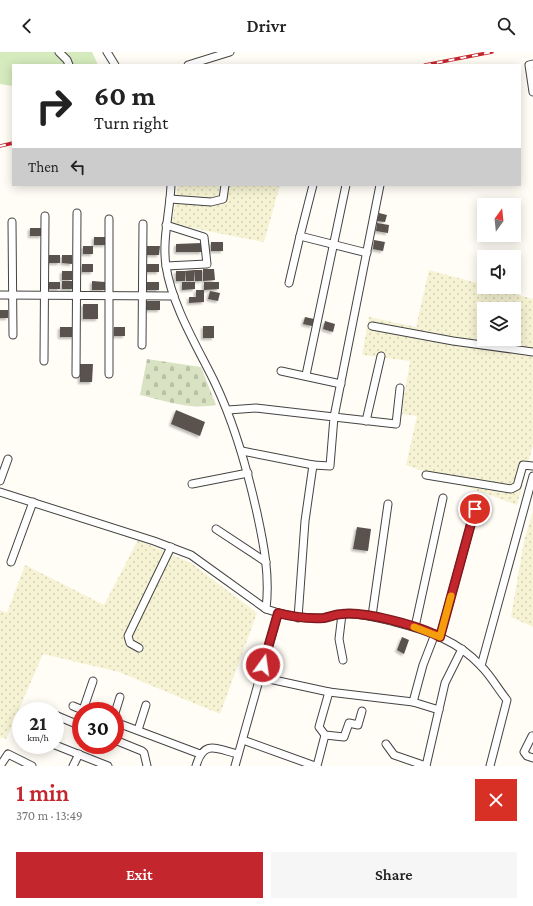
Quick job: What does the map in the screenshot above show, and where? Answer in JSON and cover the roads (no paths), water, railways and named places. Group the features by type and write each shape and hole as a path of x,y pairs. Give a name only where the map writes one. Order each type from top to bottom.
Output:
{"street":[{"path":"59,52 67,60 69,64"},
{"path":"106,52 114,64"},
{"path":"191,64 230,52"},
{"path":"533,64 529,65 533,92"},
{"path":"171,186 166,225 166,266 174,296 228,410 242,451 248,473 266,562 269,590 266,609"},
{"path":"170,199 216,202 223,199 225,186"},
{"path":"289,283 312,186"},
{"path":"306,375 346,186"},
{"path":"242,451 313,465 330,466 334,417 380,186"},
{"path":"76,374 78,214"},
{"path":"44,361 45,216"},
{"path":"109,219 109,374"},
{"path":"12,222 13,335"},
{"path":"142,345 143,224"},
{"path":"166,225 204,237 207,264 166,266"},
{"path":"300,236 367,252"},
{"path":"0,295 174,296"},
{"path":"372,326 452,341 533,352"},
{"path":"366,421 380,356"},
{"path":"281,371 306,375 341,384"},
{"path":"228,410 256,408 396,424 400,388"},
{"path":"0,481 8,459"},
{"path":"298,618 305,521 313,465"},
{"path":"426,475 511,490 517,486 523,465 533,466"},
{"path":"192,484 248,473"},
{"path":"481,666 533,476"},
{"path":"0,492 171,547 191,555 266,609 298,618 324,618 342,614 372,616 415,627 438,636 462,649 481,666 507,700 490,766"},
{"path":"415,627 443,498"},
{"path":"11,562 33,502"},
{"path":"372,616 388,504"},
{"path":"413,702 423,665 438,636 475,509"},
{"path":"216,529 266,562"},
{"path":"139,648 130,643 128,636 171,547"},
{"path":"235,766 278,613"},
{"path":"342,614 339,640 343,660"},
{"path":"386,744 394,755 426,766 445,683 462,649"},
{"path":"260,677 329,692 413,702 439,710"},
{"path":"87,702 93,681"},
{"path":"329,692 319,727 325,735 344,737 349,723 358,725 362,711"},
{"path":"118,702 120,697"},
{"path":"138,730 146,705"},
{"path":"124,725 200,754"},
{"path":"243,740 316,766 325,735"},
{"path":"532,736 524,752 527,756 533,758"},
{"path":"124,744 142,751 144,753 147,766"},
{"path":"196,766 200,754 204,749 211,747 238,754"},
{"path":"0,766 8,754 32,766"},
{"path":"73,766 79,754 108,766"}],"railway":[{"path":"430,64 492,52"},
{"path":"0,146 12,143"}]}
